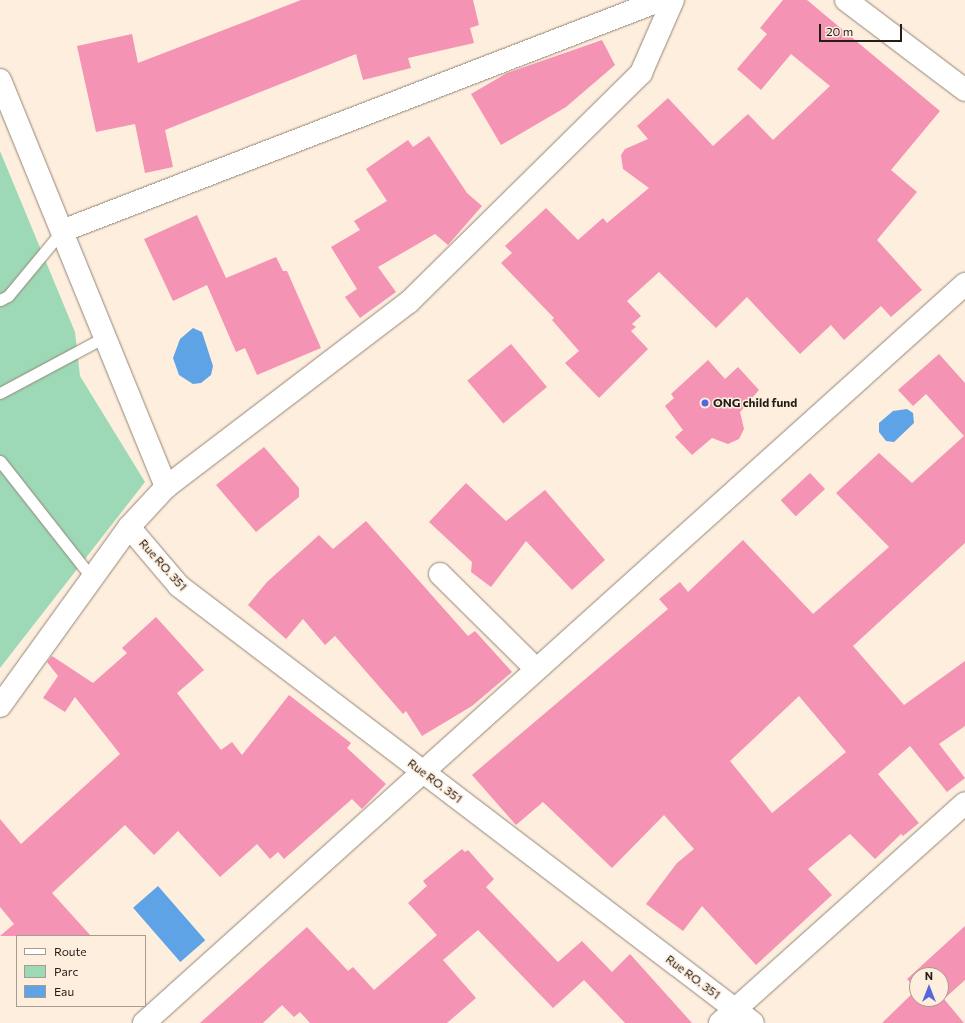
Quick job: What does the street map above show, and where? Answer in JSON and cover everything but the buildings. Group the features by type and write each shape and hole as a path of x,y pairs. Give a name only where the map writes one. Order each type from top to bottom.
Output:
{"street":[{"path":"62,231 661,0"},
{"path":"0,706 129,527 166,487 409,302 641,72 673,0"},
{"path":"846,0 965,90"},
{"path":"0,80 166,487"},
{"path":"144,1023 965,284"},
{"name":"Rue RO. 351","path":"129,527 179,586 422,772 728,1016 753,1023"},
{"path":"440,574 536,669"},
{"path":"728,1016 965,803"}],"lane":[{"path":"0,300 8,296 62,231"},
{"path":"0,393 105,337"},
{"path":"0,461 92,578"}],"green space":[{"path":"0,151 75,332 80,376 145,482 0,668"}],"water":[{"path":"193,328 202,332 213,366 211,375 201,383 193,384 179,375 173,358 180,339"},
{"path":"907,409 913,413 914,423 894,442 886,441 879,432 879,423 893,411"},
{"path":"158,886 205,940 180,962 133,908"}],"place":[{"name":"ONG child fund","path":"705,403"}]}
